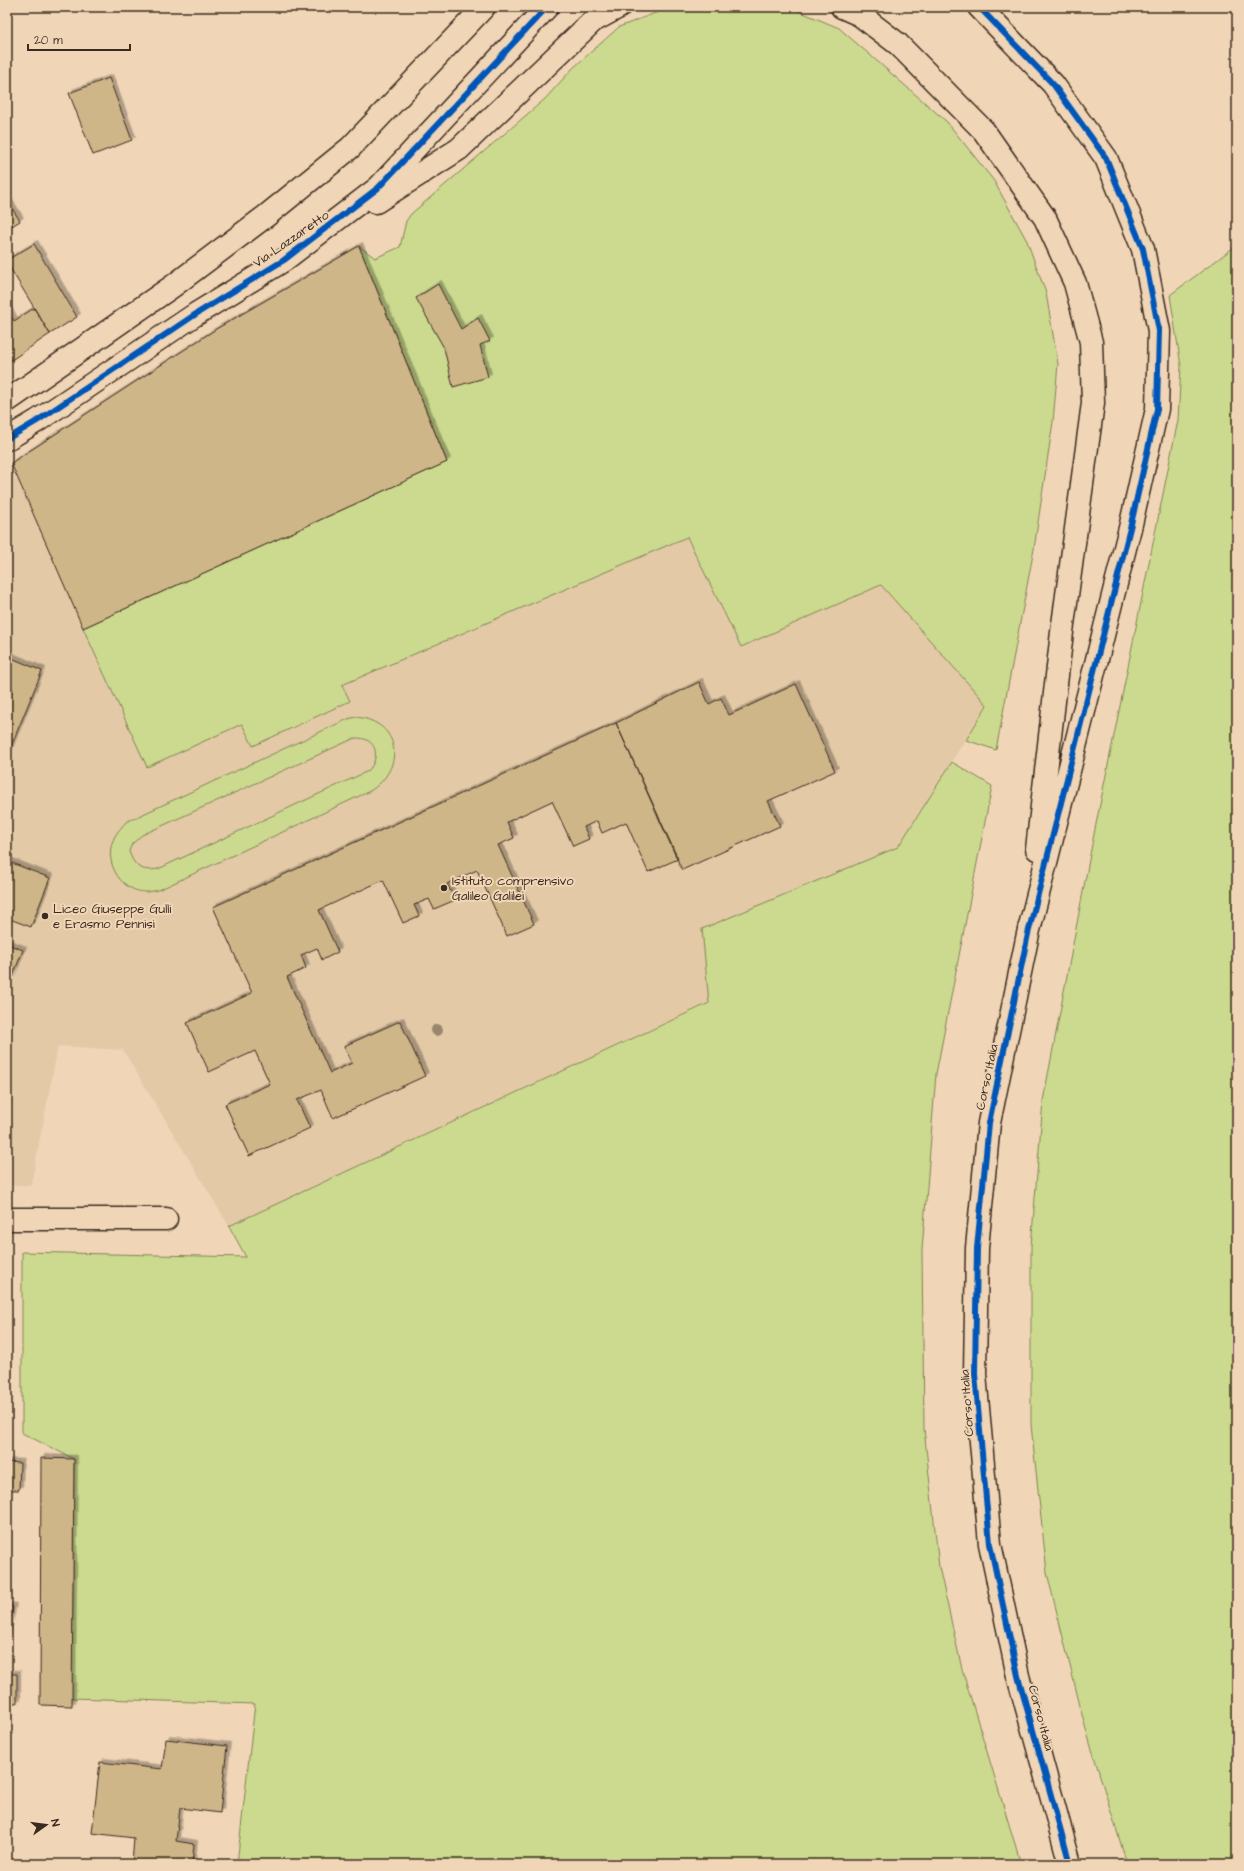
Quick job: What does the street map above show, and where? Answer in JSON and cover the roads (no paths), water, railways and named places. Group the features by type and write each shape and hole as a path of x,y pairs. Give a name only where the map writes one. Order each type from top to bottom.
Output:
{"street":[{"path":"7,401 173,286 266,216 350,148 484,7"},
{"name":"Via Lazzaretto","path":"7,439 37,421 196,314 284,260 378,188 547,7"},
{"path":"284,260 459,149 593,20 619,7"},
{"path":"842,7 860,15 898,44 984,131 1045,218 1075,283 1091,342 1093,403 1062,632 1028,934"},
{"path":"979,7 1053,84 1106,158 1143,249 1159,331 1157,409 1131,524 1028,934"},
{"name":"Corso Italia","path":"1028,934 989,1123 977,1248 975,1374 990,1544 1018,1676 1070,1864"},
{"path":"7,1219 166,1219"}],"place":[{"name":"Istituto comprensivo Galileo Galilei","path":"444,888"},
{"name":"Liceo Giuseppe Gulli e Erasmo Pennisi","path":"45,916"}]}
